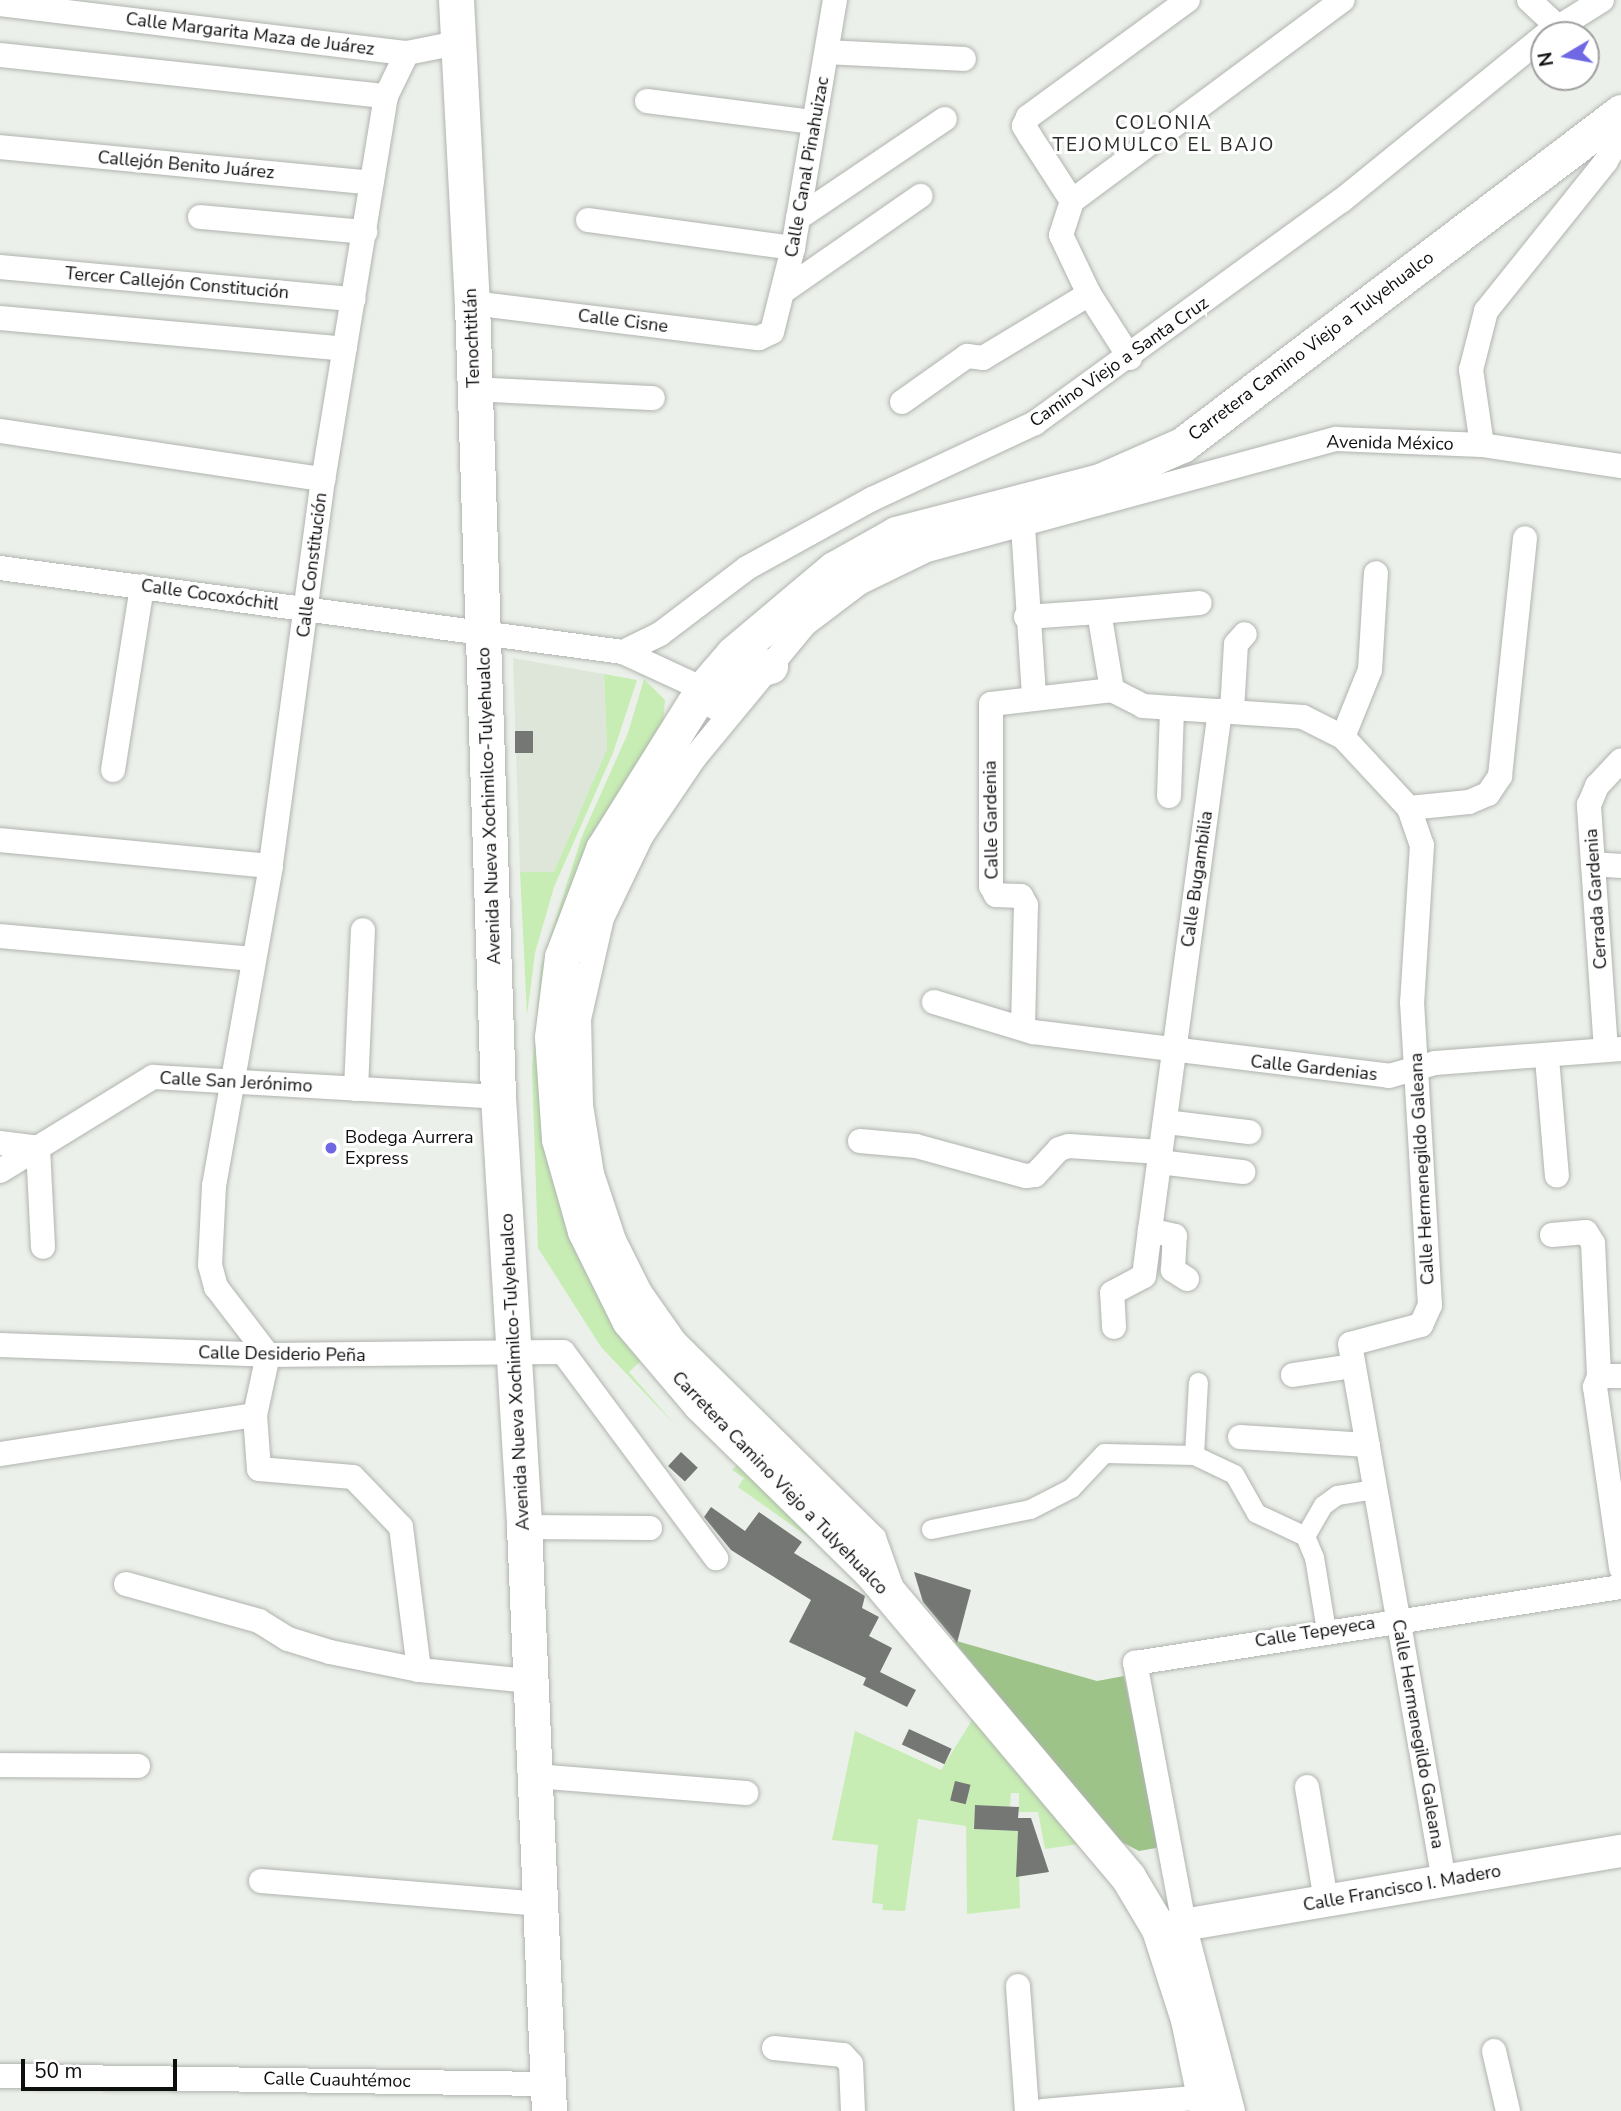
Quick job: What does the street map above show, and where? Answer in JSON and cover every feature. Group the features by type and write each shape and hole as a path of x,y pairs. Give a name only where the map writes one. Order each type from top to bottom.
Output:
{"main road":[{"name":"Tenochtitlán","path":"456,0 472,303 484,634"},
{"name":"Carretera Camino Viejo a Tulyehualco","path":"1215,2106 1171,1927 895,1600 701,1405 629,1320 584,1231 567,1181 552,1068 562,957 603,849 703,689 733,654 815,584 896,534 1100,481 1182,445 1613,126"},
{"name":"Avenida Nueva Xochimilco-Tulyehualco","path":"484,634 498,1097 524,1527 548,2097"},
{"path":"684,720 720,700 749,672 770,666"}],"street":[{"name":"Calle Canal Pinahuizac","path":"772,332 785,290 793,248 835,0"},
{"path":"1072,201 1024,126 1028,117 1188,0"},
{"path":"1130,358 1089,294 1061,235 1072,201 1343,0"},
{"path":"1528,0 1542,21"},
{"name":"Camino Viejo a Santa Cruz","path":"1567,21 1602,0"},
{"name":"Calle Margarita Maza de Juárez","path":"0,4 407,53 457,43"},
{"name":"Camino Viejo a Santa Cruz","path":"623,652 660,634 747,568 872,499 1035,423 1130,358 1341,201 1530,47"},
{"path":"827,52 964,59"},
{"name":"Calle Constitución","path":"268,1355 216,1287 210,1265 214,1186 252,959 271,866 323,479 371,183 386,96 407,53"},
{"path":"0,55 386,96"},
{"path":"647,101 814,122"},
{"path":"797,218 945,119"},
{"path":"1482,445 1471,370 1486,311 1606,161 1613,126"},
{"name":"Callejón Benito Juárez","path":"0,147 371,183"},
{"path":"785,290 920,196"},
{"path":"200,217 365,232"},
{"path":"587,220 793,248"},
{"name":"Tercer Callejón Constitución","path":"0,267 354,299"},
{"path":"902,402 967,356 983,358 1089,294"},
{"name":"Calle Cisne","path":"472,303 759,338 772,332"},
{"path":"0,318 345,349"},
{"path":"474,389 653,398"},
{"path":"0,431 323,479"},
{"name":"Avenida México","path":"895,1600 874,1538 728,1400 675,1342 640,1292 614,1240 592,1174 581,1105 579,1019 602,918 642,835 695,757 805,624 859,583 927,550 1083,511 1228,464 1336,439 1482,445 1621,466"},
{"path":"1023,526 1026,617 1034,696 1112,690 1100,612"},
{"path":"1409,808 1469,802 1488,794 1500,776 1525,538"},
{"name":"Calle Cocoxóchitl","path":"0,568 623,652 703,689"},
{"path":"1343,737 1370,670 1376,573"},
{"path":"113,770 142,586"},
{"path":"1026,617 1200,603"},
{"name":"Calle Bugambilia","path":"1175,1048 1236,644 1245,634"},
{"name":"Calle Hermenegildo Galeana","path":"1112,690 1143,706 1303,717 1343,737 1409,808 1422,845 1423,878 1412,1002 1428,1318 1421,1325 1353,1341 1353,1366 1444,1881"},
{"name":"Calle Gardenia","path":"1023,1027 1026,905 1021,897 996,895 991,886 988,713 991,704 1034,696"},
{"path":"1169,796 1172,708"},
{"name":"Cerrada Gardenia","path":"1614,1049 1593,864 1589,804 1597,786 1621,760"},
{"path":"0,840 271,866"},
{"path":"1593,864 1621,866"},
{"path":"356,1089 363,930"},
{"path":"0,936 252,959"},
{"name":"Calle Gardenias","path":"934,1002 1023,1027 1388,1076 1435,1063 1547,1058 1614,1049"},
{"path":"1114,1327 1112,1293 1144,1276 1175,1048"},
{"path":"1547,1058 1557,1176"},
{"name":"Calle San Jerónimo","path":"1,1170 153,1077 498,1097"},
{"path":"1167,1122 1249,1132"},
{"path":"860,1140 916,1146 1026,1176 1035,1175 1059,1149 1069,1146 1160,1157 1243,1172"},
{"path":"0,1143 38,1148 43,1247"},
{"path":"1150,1230 1175,1236 1173,1270 1187,1279"},
{"path":"1552,1235 1586,1232 1593,1243 1621,1568"},
{"name":"Calle Desiderio Peña","path":"0,1345 268,1355 515,1357 563,1352 716,1558"},
{"path":"268,1355 254,1415 259,1469 353,1477 401,1527 419,1670"},
{"path":"1293,1375 1353,1366"},
{"path":"1194,1455 1198,1382"},
{"path":"0,1454 254,1415"},
{"path":"1240,1437 1368,1445"},
{"path":"931,1529 1030,1509 1071,1488 1104,1453 1194,1455 1234,1474 1256,1513 1305,1536 1314,1557 1326,1630"},
{"path":"1305,1536 1323,1505 1337,1495 1374,1489"},
{"path":"524,1527 650,1528"},
{"path":"126,1584 259,1621 288,1639 330,1652 376,1657 419,1670 530,1681"},
{"name":"Calle Tepeyeca","path":"1172,1862 1135,1663 1326,1630 1621,1587"},
{"path":"0,1765 138,1766"},
{"path":"535,1776 746,1793"},
{"path":"1307,1787 1326,1901"},
{"name":"Calle Francisco I. Madero","path":"1171,1927 1621,1851"},
{"path":"1128,1877 1150,1880 1164,1874 1172,1862"},
{"path":"1171,1927 1172,1862"},
{"path":"261,1881 538,1904"},
{"path":"1018,1986 1027,2111"},
{"path":"774,2048 843,2055 851,2064 853,2111"},
{"path":"1494,2051 1508,2111"},
{"name":"Calle Cuauhtémoc","path":"0,2076 548,2097"},
{"path":"1043,2111 1215,2106"}],"shaded area":[{"path":"513,658 604,674 607,749 554,873 520,872"}],"green space":[{"path":"604,674 637,680 613,753 554,887 535,953 527,1015 520,872 554,872 607,749"},
{"path":"644,679 665,700 663,721 584,852 557,923 549,964 642,1360 629,1372 676,1426 601,1347 538,1248 532,1068 541,966 582,836 628,733"},
{"path":"738,1464 818,1544 738,1487 744,1478 732,1470"},
{"path":"953,1640 1097,1681 1124,1676 1159,1840 1156,1848 1139,1851 1116,1839"},
{"path":"974,1717 1079,1844 1045,1849 1038,1812 1019,1812 1019,1793 1011,1793 1010,1807 975,1805 974,1829 1018,1831 1020,1908 967,1914 966,1826 918,1819 905,1911 882,1910 883,1904 872,1903 878,1845 832,1840 855,1731 941,1770"}],"building":[{"path":"515,731 533,731 533,753 515,753"},
{"path":"681,1452 698,1468 685,1482 668,1466"},
{"path":"711,1507 745,1531 759,1512 802,1542 794,1553 865,1596 862,1608 879,1617 869,1636 892,1648 880,1672 916,1690 907,1707 863,1685 866,1678 789,1642 811,1600 731,1550 704,1517"},
{"path":"914,1572 971,1590 957,1643 923,1602"},
{"path":"909,1729 952,1749 944,1764 902,1744"},
{"path":"955,1781 971,1785 966,1804 950,1800"},
{"path":"975,1805 1019,1807 1018,1818 1031,1818 1049,1872 1016,1877 1018,1831 974,1829"}],"place":[{"name":"Bodega Aurrera Express","path":"331,1148"}],"district":[{"name":"COLONIA TEJOMULCO EL BAJO","path":"1164,135"}]}
